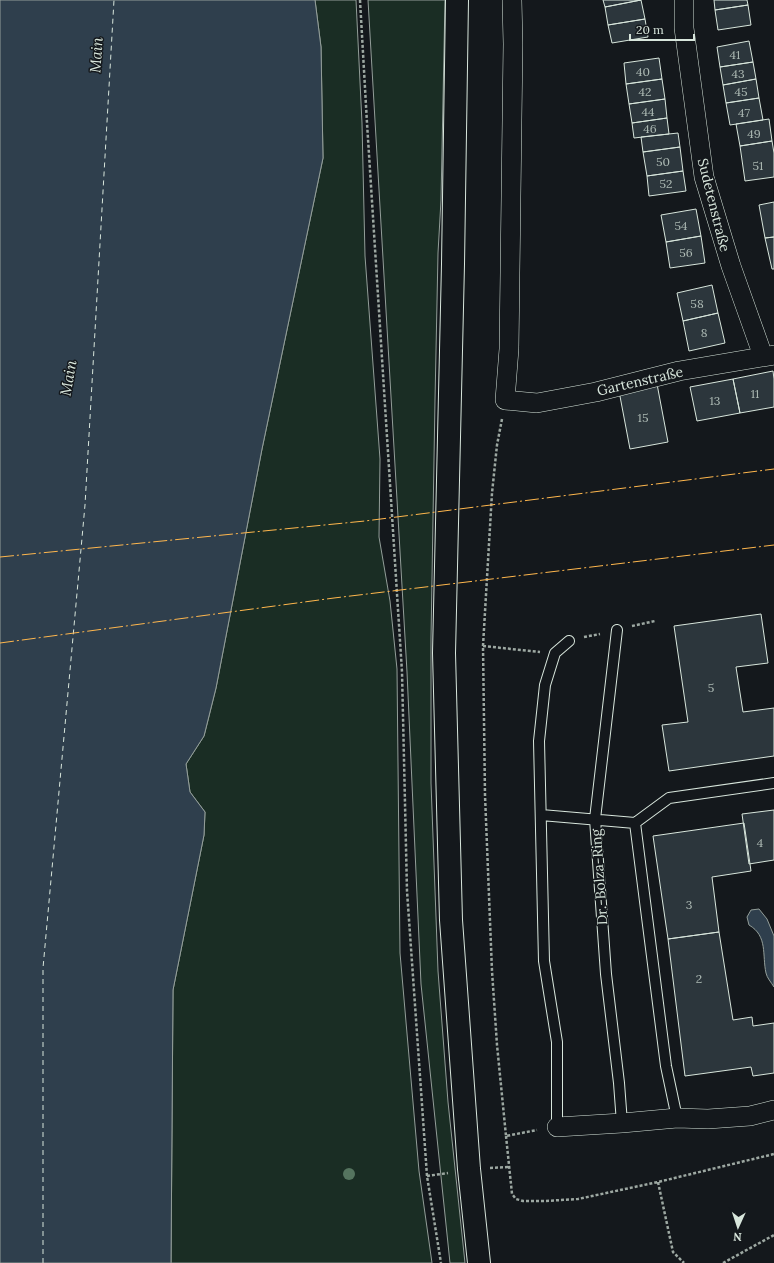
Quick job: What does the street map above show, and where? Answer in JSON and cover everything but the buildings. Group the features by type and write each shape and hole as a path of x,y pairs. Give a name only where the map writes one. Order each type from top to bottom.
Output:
{"main road":[{"path":"457,0 453,272 444,653 451,920 470,1170 479,1263"}],"street":[{"path":"505,400 509,341 513,44 512,0"},
{"name":"Sudetenstraße","path":"684,0 684,28 704,177 731,266 768,356"},
{"name":"Gartenstraße","path":"505,400 537,403 596,392 679,371 768,356"},
{"path":"557,1127 677,1118 708,1119 750,1116 774,1110"}],"lane":[{"path":"541,815 595,819 618,630"},
{"path":"557,1127 557,1042 544,961 539,741 540,720 545,685 555,653 570,641"},
{"path":"677,1118 666,1066 635,823 669,798 774,783"},
{"name":"Dr.-Bolza-Ring","path":"622,1123 619,1083 606,974 595,819 635,823"}],"path":[{"path":"360,0 402,672 407,899 427,1176 441,1263"},
{"path":"505,400 497,445 492,493 483,646 485,795 492,971 497,1045 512,1194 516,1199 523,1201 578,1198 658,1182 774,1154"},
{"path":"483,646 555,653"},
{"path":"506,1136 557,1127"},
{"path":"658,1182 673,1252 684,1263"},
{"path":"723,1263 774,1235"}],"green space":[{"path":"315,0 356,0 362,123 365,256 380,459 379,537 390,601 397,669 400,953 419,1171 432,1263 171,1263 173,990 204,835 205,812 190,792 186,764 204,736 216,688 262,449 323,158 321,47"},
{"path":"368,0 445,0 435,400 431,638 431,783 438,971 448,1102 465,1263 450,1263 421,984 407,672"}],"water":[{"name":"Main","path":"0,0 315,0 321,47 323,158 262,449 216,688 204,736 186,764 190,792 205,812 204,835 173,990 171,1263 0,1263"},
{"path":"759,909 767,919 774,936 774,987 766,973 762,940 755,929 749,925 747,917 751,910"}],"ferry route":[{"path":"43,1263 43,968 85,505 114,0"}],"power":[{"path":"0,557 365,521 774,469"},
{"path":"0,643 334,598 774,545"}]}
